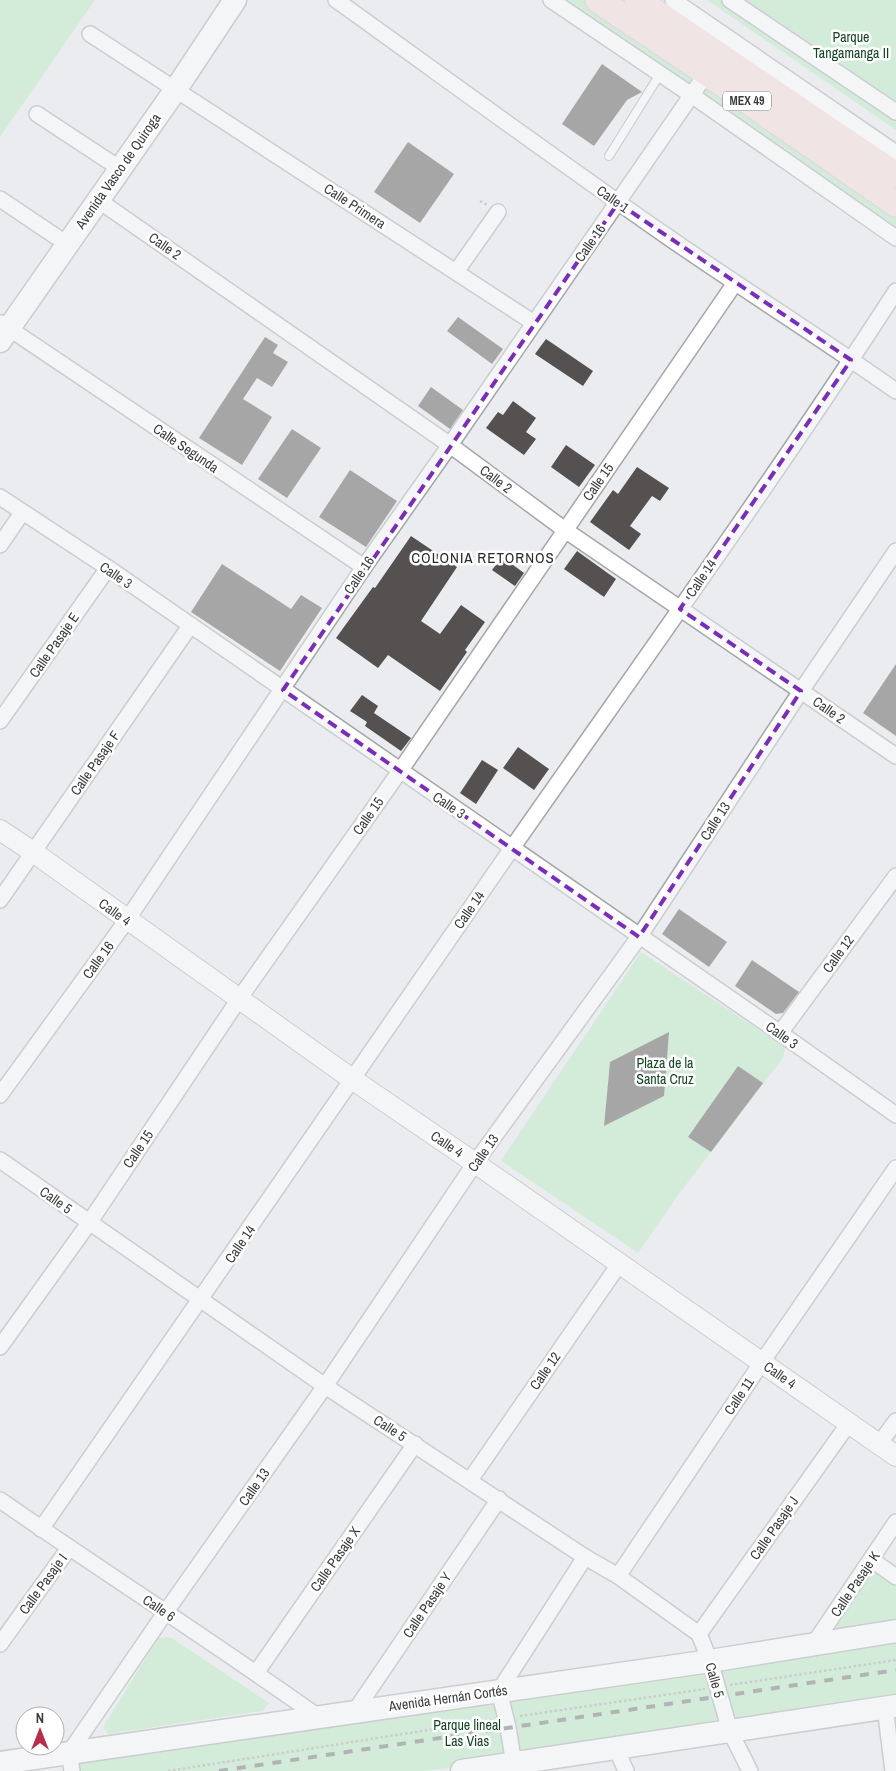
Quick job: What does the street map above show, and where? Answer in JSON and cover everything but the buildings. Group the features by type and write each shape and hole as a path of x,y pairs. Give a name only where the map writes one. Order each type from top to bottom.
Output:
{"main road":[{"name":"Avenida Vasco de Quiroga","path":"3,331 98,200 235,0"},
{"name":"MEX 49","path":"598,0 818,124 896,175"},
{"name":"MEX 49","path":"637,0 713,64"},
{"name":"MEX 49","path":"818,124 896,204"},
{"name":"Avenida Hernán Cortés","path":"0,1763 71,1762 317,1716 710,1661 896,1631"},
{"path":"462,1771 515,1767 616,1748 891,1706"}],"street":[{"name":"Calle 1","path":"336,0 618,203 896,391"},
{"path":"673,0 818,124 896,153"},
{"path":"730,0 896,112"},
{"path":"554,1 896,238"},
{"name":"Calle Primera","path":"90,34 534,322"},
{"name":"Calle 16","path":"0,1095 127,920 364,567 693,96 713,64"},
{"path":"37,114 119,168"},
{"path":"788,162 818,124"},
{"path":"0,199 67,244"},
{"name":"Calle 2","path":"98,200 450,445 565,530 896,756"},
{"path":"456,272 498,212"},
{"name":"Calle 15","path":"0,1347 89,1223 239,999 400,771 735,283"},
{"name":"Calle 14","path":"41,1529 852,360 896,291"},
{"name":"Calle Segunda","path":"3,331 364,567"},
{"name":"Calle 3","path":"0,497 108,568 896,1115"},
{"path":"0,545 22,513"},
{"name":"Calle 13","path":"71,1762 165,1613 326,1386 476,1163 639,937 801,690 896,551"},
{"name":"Calle Pasaje E","path":"0,721 108,568"},
{"name":"Calle Pasaje F","path":"0,900 190,626"},
{"name":"Calle 4","path":"0,830 352,1080 476,1163 896,1456"},
{"name":"Calle 12","path":"780,1033 896,876"},
{"name":"Calle 5","path":"0,1160 326,1386 585,1557 618,1576 699,1634 710,1661 730,1731 750,1771"},
{"name":"Calle 11","path":"618,1576 896,1168"},
{"name":"Calle 12","path":"470,1480 620,1263"},
{"path":"879,1444 896,1421"},
{"name":"Calle Pasaje J","path":"699,1634 849,1423"},
{"name":"Calle Pasaje X","path":"256,1673 415,1444"},
{"name":"Calle Pasaje Y","path":"355,1711 499,1499"},
{"name":"Calle 6","path":"0,1500 317,1716"},
{"name":"Calle Pasaje K","path":"813,1645 896,1522"},
{"name":"Calle Pasaje I","path":"0,1644 69,1548"},
{"path":"515,1767 499,1691 585,1557"},
{"path":"872,1560 896,1577"},
{"path":"891,1706 893,1771"},
{"path":"616,1748 626,1771"}],"lane":[{"path":"609,156 660,74"}],"path":[{"path":"168,1771 896,1660"}],"highlighted area":[{"path":"618,203 851,360 680,609 801,691 639,937 283,690"}],"green space":[{"path":"0,0 95,0 0,137"},
{"path":"556,0 584,0 896,213 896,234"},
{"name":"Parque Tangamanga II","path":"707,0 896,0 896,130"},
{"name":"Plaza de la Santa Cruz","path":"641,952 785,1047 783,1058 676,1198 638,1253 501,1161"},
{"path":"874,1566 896,1583 896,1627 825,1638"},
{"path":"896,1636 896,1699 731,1726 718,1667"},
{"path":"170,1637 269,1703 263,1711 108,1734 103,1727 158,1638"},
{"name":"Parque lineal Las Vias","path":"708,1668 723,1727 519,1758 506,1695"},
{"name":"Parque lineal Las Vias","path":"496,1696 509,1760 425,1771 78,1771 76,1757"}],"railway":[{"path":"219,1771 896,1670"}],"district":[{"name":"COLONIA RETORNOS","path":"483,557"}]}
